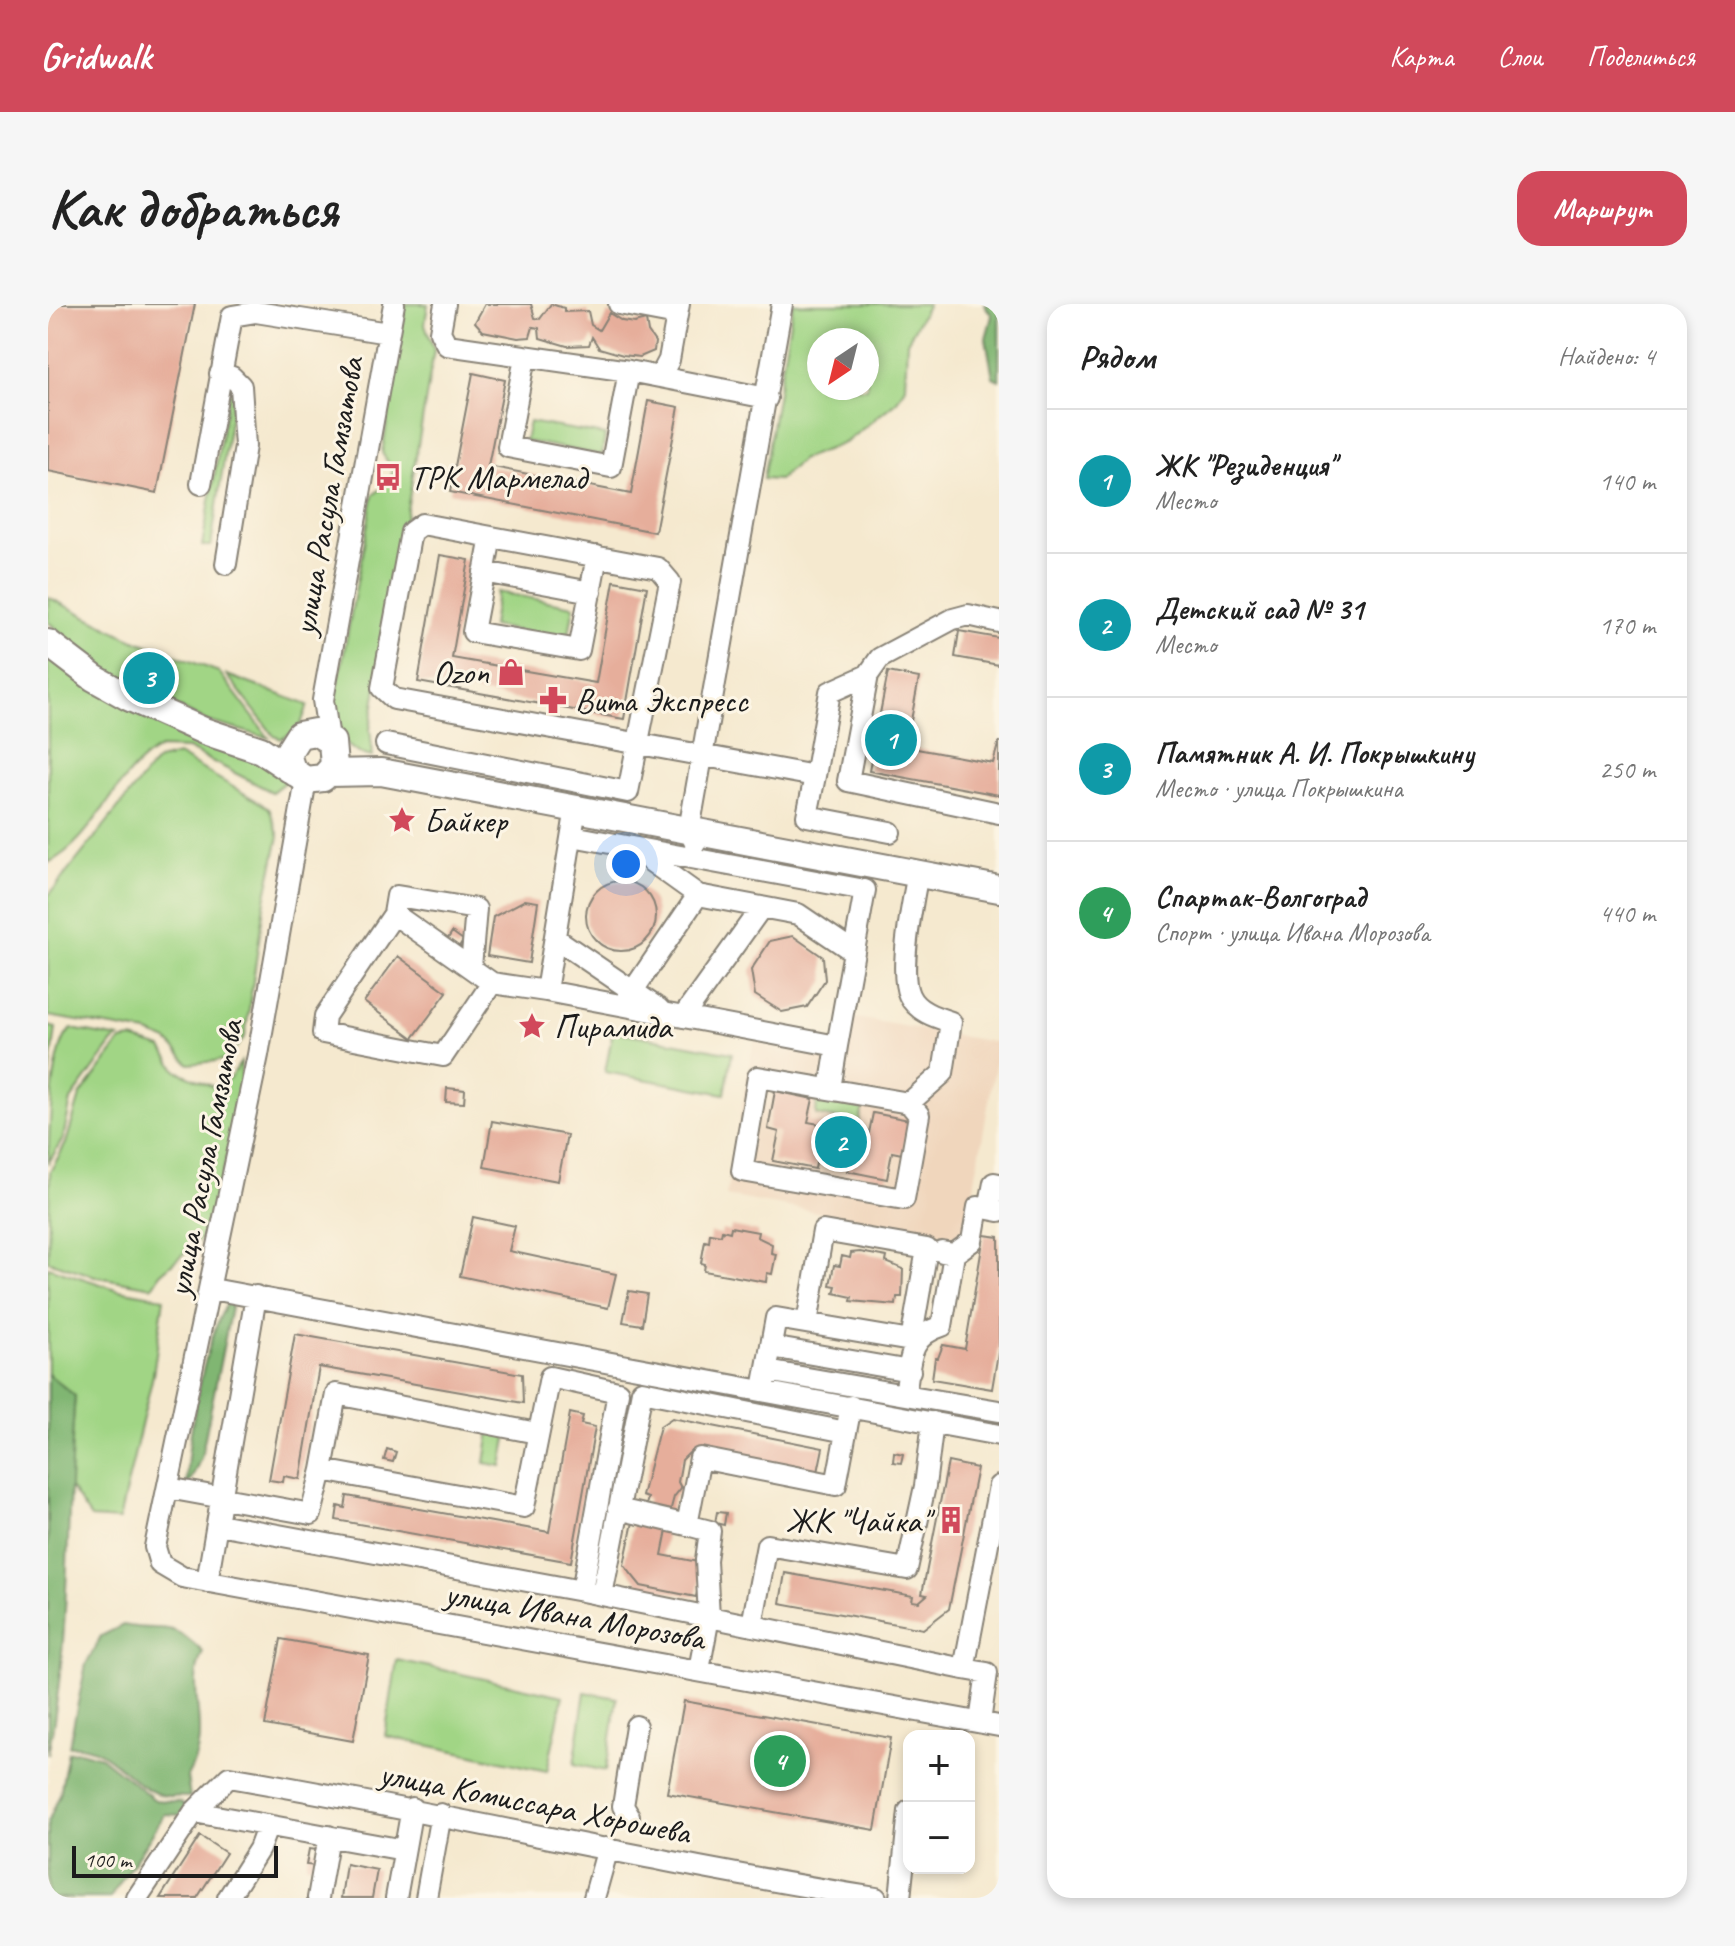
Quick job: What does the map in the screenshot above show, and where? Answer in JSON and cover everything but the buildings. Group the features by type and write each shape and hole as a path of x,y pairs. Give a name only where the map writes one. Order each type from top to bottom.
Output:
{"main road":[{"path":"48,643 94,678 128,697 164,715 261,750 309,774 381,772 999,889"},
{"path":"235,740 267,744 315,732 381,772"},
{"path":"297,737 287,754 309,774"},
{"path":"309,774 336,758 330,740"}],"street":[{"name":"улица Расула Гамзатова","path":"330,740 323,700 394,304"},
{"path":"445,304 440,332 447,345 629,371 767,398"},
{"path":"619,304 678,310 669,360 660,377"},
{"path":"692,859 695,841 689,830 782,304"},
{"path":"201,484 234,310 388,333"},
{"path":"525,357 508,447 611,467 629,371"},
{"path":"220,374 232,377 241,386 245,446 226,564"},
{"path":"386,744 628,792 638,742 670,582 658,568 422,524 411,532 382,688 394,699 638,742 815,776"},
{"path":"491,537 473,632 579,650 597,556"},
{"path":"484,572 591,592"},
{"path":"999,622 968,615 953,619 880,658 868,675 848,781 999,813"},
{"path":"868,675 830,692 807,816 890,832"},
{"name":"улица Расула Гамзатова","path":"297,737 323,700"},
{"path":"470,789 474,762"},
{"name":"улица Расула Гамзатова","path":"155,1547 212,1289 309,774"},
{"path":"546,991 577,809"},
{"path":"572,836 865,890 830,1089"},
{"path":"631,848 698,895 798,914 854,952"},
{"path":"909,1103 943,1073 951,1022 918,1007 907,993 907,936 918,873"},
{"path":"627,998 698,895"},
{"path":"471,967 476,909 397,896 394,914 325,1016 323,1033 443,1056 492,983"},
{"path":"674,1015 761,908"},
{"path":"394,914 492,983 627,998 674,1015 837,1046"},
{"path":"555,938 627,998"},
{"path":"758,1077 909,1103 919,1115 904,1199 742,1171 758,1077"},
{"path":"765,1380 776,1318 913,1341 927,1330 942,1326 954,1254 972,1241 978,1207 994,1210 994,1183 999,1184"},
{"path":"807,1323 823,1231 954,1254"},
{"path":"905,1395 927,1249"},
{"path":"212,1289 555,1350 765,1380 905,1395 999,1411"},
{"path":"207,1582 256,1296"},
{"path":"771,1347 910,1371"},
{"path":"322,1470 524,1507 555,1350"},
{"path":"550,1377 618,1392 592,1593"},
{"path":"765,1380 851,1406 999,1435"},
{"path":"592,1593 618,1509 642,1391 846,1432"},
{"path":"168,1488 311,1514 336,1394 537,1433"},
{"path":"687,1525 700,1458 836,1485 851,1406"},
{"path":"752,1625 767,1545 907,1569 925,1486 933,1422"},
{"path":"964,1669 999,1486"},
{"path":"618,1509 710,1531 706,1560 709,1617 699,1670"},
{"path":"218,1524 592,1593 987,1673 989,1724"},
{"name":"улица Ивана Морозова","path":"155,1547 160,1564 182,1577 989,1724"},
{"path":"629,1816 623,1806 636,1726"},
{"name":"улица Комиссара Хорошева","path":"194,1812 229,1777 412,1808 608,1848 761,1889 876,1898"},
{"path":"396,1898 412,1808"},
{"path":"137,1898 194,1812 404,1850"},
{"path":"426,1898 441,1814"},
{"path":"228,1898 268,1825"},
{"path":"318,1898 329,1836"},
{"path":"594,1898 608,1848"},
{"path":"900,1898 903,1869"},
{"path":"239,1898 244,1873"}],"shaded area":[{"path":"851,1017 999,1043 965,1238 726,1196 754,1039 843,1056"}],"green space":[{"path":"406,304 428,304 425,324 434,350 370,729 373,757 355,751 344,740 334,706 373,495 390,482 393,470 382,453"},
{"path":"793,304 928,304 907,342 905,387 897,401 846,442 802,459 779,480 763,479"},
{"path":"984,304 999,304 999,380 993,377 986,338 992,316"},
{"path":"229,392 234,393 211,546 202,546"},
{"path":"529,422 605,435 602,455 525,441"},
{"path":"497,592 574,606 568,640 492,626"},
{"path":"48,597 129,638 219,672 269,738 206,721 105,668 48,622"},
{"path":"48,657 266,760 286,776 285,782 272,792 188,749 160,748 131,772 80,838 48,863"},
{"path":"227,675 308,705 299,729 281,739 274,736"},
{"path":"178,755 269,808 279,836 264,905 245,1037 225,1060 189,1064 168,1041 148,1033 48,1016 48,896 152,766 158,760"},
{"path":"48,1026 56,1028 48,1088"},
{"path":"72,1029 119,1038 71,1100 63,1139 49,1162 56,1070 65,1037"},
{"path":"613,1031 732,1053 725,1094 605,1072"},
{"path":"132,1039 162,1048 177,1071 216,1088 230,1078 241,1062 241,1083 212,1229 160,1274 152,1287 98,1277 48,1261 50,1172 66,1143 80,1096 121,1041"},
{"path":"817,1099 863,1108 859,1123 816,1115"},
{"path":"48,1267 119,1290 164,1298 153,1375 119,1520 91,1518 68,1485 75,1396 48,1374"},
{"path":"233,1298 201,1458 187,1488 193,1418 206,1357 224,1309"},
{"path":"48,1374 75,1396 61,1665 48,1754"},
{"path":"490,1430 508,1433 502,1466 485,1463"},
{"path":"123,1625 172,1630 203,1652 196,1682 198,1743 187,1777 190,1797 158,1794 95,1750 69,1746 86,1664 101,1636"},
{"path":"397,1660 563,1696 547,1771 385,1736"},
{"path":"585,1692 617,1698 606,1771 574,1764"},
{"path":"80,1751 101,1757 155,1800 180,1802 187,1808 179,1815 165,1814 110,1898 48,1898 48,1822 60,1794 68,1752"}],"place":[{"name":"ТРК Мармелад","path":"388,477"},
{"name":"Ozon","path":"511,672"},
{"name":"Памятник А. И. Покрышкину","path":"149,678"},
{"name":"Вита Экспресс","path":"553,700"},
{"name":"ЖК \"Резиденция\"","path":"891,740"},
{"name":"Байкер","path":"402,820"},
{"name":"Пирамида","path":"532,1026"},
{"name":"Детский сад № 31","path":"841,1142"},
{"name":"ЖК \"Чайка\"","path":"951,1520"},
{"name":"Спартак-Волгоград","path":"780,1761"}]}
